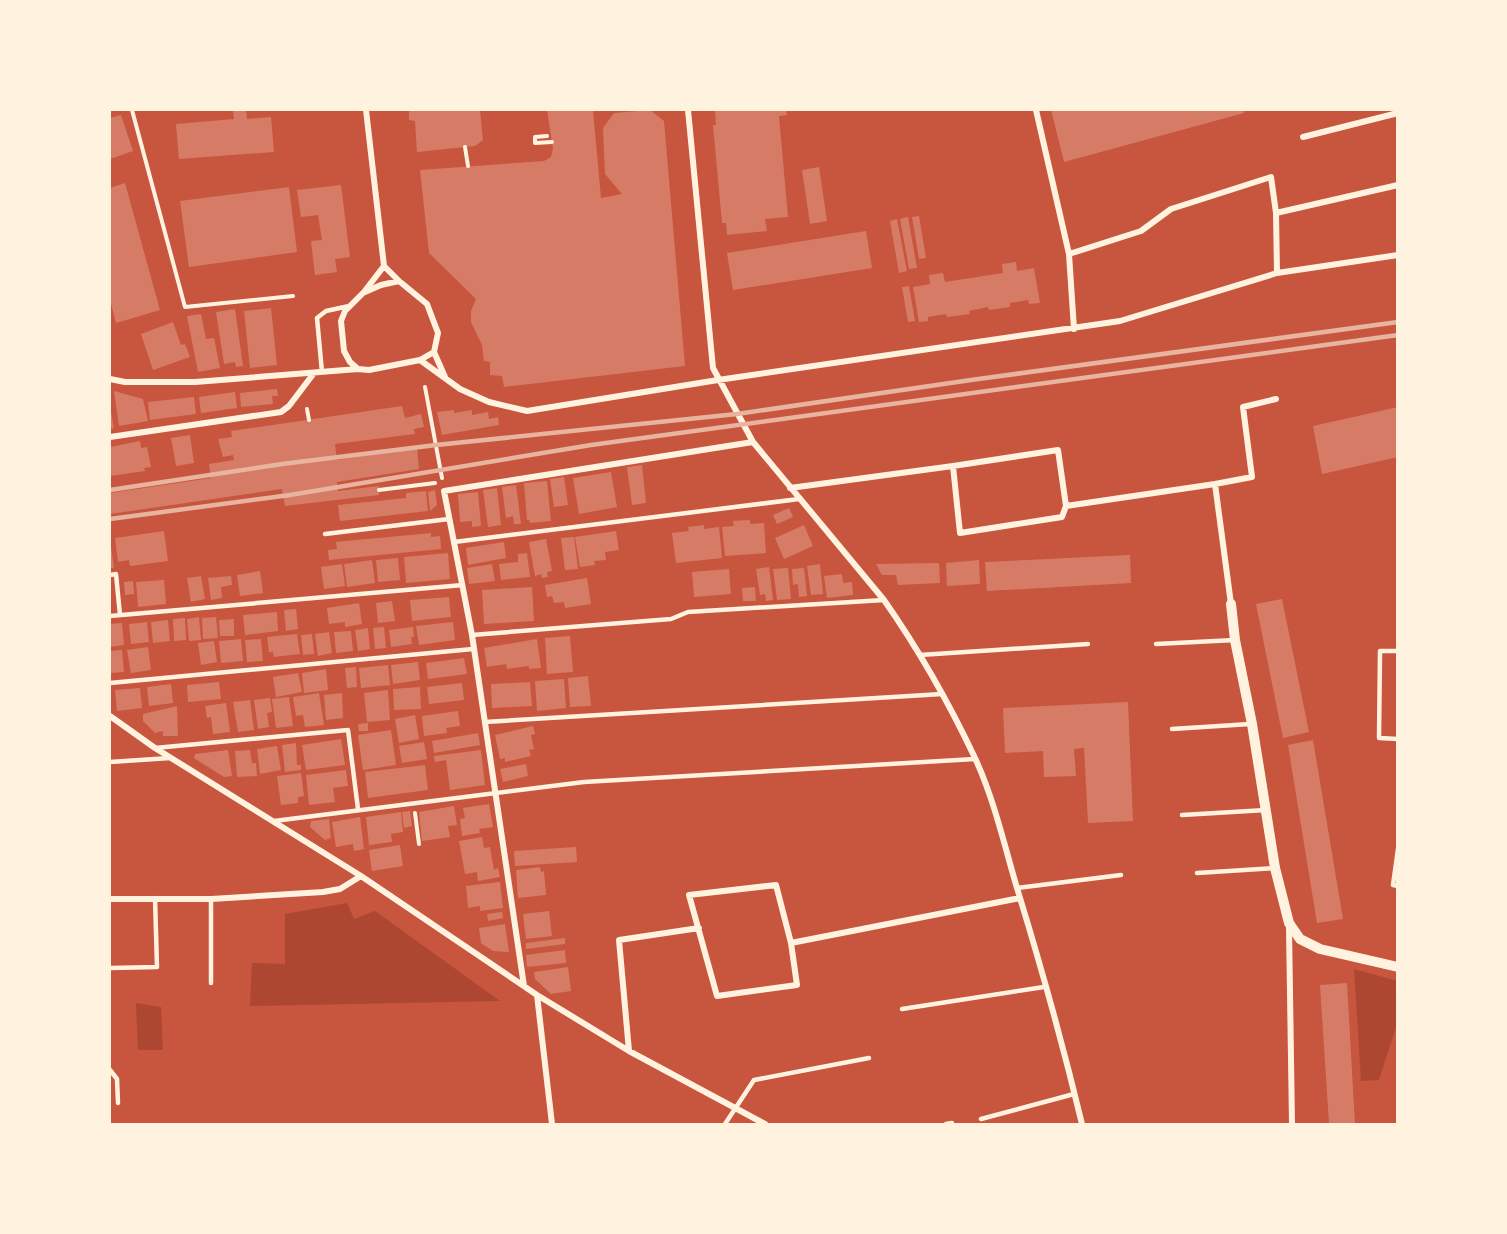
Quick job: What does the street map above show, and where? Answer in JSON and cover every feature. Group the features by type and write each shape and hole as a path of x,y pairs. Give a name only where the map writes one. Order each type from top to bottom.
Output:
{"street":[{"path":"366,110 384,266 427,304 438,333 434,352 445,378"},
{"path":"688,110 713,368 753,442 884,600 920,655 975,759 991,800 1020,898 1082,1125"},
{"path":"1036,110 1069,254 1074,329"},
{"path":"1303,138 1398,113"},
{"path":"1069,254 1141,231 1171,208 1271,177 1276,213 1277,273"},
{"path":"1276,213 1398,185"},
{"path":"420,360 460,389 479,398 527,411 718,380 1120,321 1277,273 1398,255"},
{"path":"358,369 350,362 344,351 341,321 345,311 364,292 384,266"},
{"path":"364,292 399,281"},
{"path":"110,379 125,382 195,382 369,370 420,360 434,352"},
{"path":"110,436 281,412 290,406 314,373"},
{"path":"1066,506 1252,477 1243,407 1276,399"},
{"path":"524,986 472,635 444,491 753,442"},
{"path":"790,488 1059,450 1066,506 1062,517 960,533 952,466"},
{"path":"1215,484 1235,639 1252,724 1275,868 1289,923 1292,1125"},
{"path":"110,716 155,748 361,876 537,996 629,1051 765,1125"},
{"path":"110,899 211,899 323,892 340,889 361,876"},
{"path":"776,885 791,943 798,985 717,996 699,928 689,895 776,885"},
{"path":"791,943 1020,898"},
{"path":"1289,923 1300,939 1320,949 1398,967"},
{"path":"629,1051 619,940 699,928"},
{"path":"537,996 552,1125"}],"lane":[{"path":"322,372 317,318 326,311 351,305"},
{"path":"454,542 799,499"},
{"path":"325,534 449,519"},
{"path":"110,575 116,574 120,615"},
{"path":"110,616 463,585"},
{"path":"472,635 670,619 688,612 884,600"},
{"path":"1156,644 1235,639"},
{"path":"920,655 1088,644"},
{"path":"110,683 473,649"},
{"path":"1398,651 1380,651 1379,738 1398,739"},
{"path":"485,722 942,694"},
{"path":"1172,729 1252,724"},
{"path":"155,748 348,730 358,809"},
{"path":"110,762 171,758"},
{"path":"274,821 584,782 975,759"},
{"path":"1182,815 1267,810"},
{"path":"1398,849 1393,885 1398,886"},
{"path":"1197,873 1275,868"},
{"path":"1017,888 1121,875"},
{"path":"110,968 157,967 155,898"},
{"path":"211,899 211,983"},
{"path":"902,1009 1044,987"},
{"path":"725,1125 754,1080 869,1058"},
{"path":"110,1070 117,1079 118,1104"},
{"path":"981,1119 1074,1094"}],"path":[{"path":"132,110 185,307 293,296"},
{"path":"547,136 535,137 535,143 552,142"},
{"path":"465,147 468,166"},
{"path":"379,490 442,483 426,387"},
{"path":"307,409 309,420"},
{"path":"413,803 419,844"}],"shaded area":[{"path":"347,903 354,919 375,911 500,1001 250,1006 252,963 285,964 285,914"},
{"path":"1354,969 1397,981 1397,1024 1379,1080 1361,1081"},
{"path":"136,1003 161,1007 163,1050 138,1050"}],"building":[{"path":"233,110 246,110 247,119 271,117 274,152 179,159 176,124 234,119"},
{"path":"409,110 480,110 483,140 475,146 417,152 415,121 409,120"},
{"path":"547,110 593,110 601,198 622,194 605,174 603,128 614,113 650,110 664,121 685,366 504,387 502,376 490,375 490,362 484,361 482,345 471,322 471,311 476,299 429,253 420,170 544,161 551,157 553,149"},
{"path":"715,110 786,110 787,115 779,116 788,217 765,219 767,231 727,235 726,223 722,223 713,125 716,125"},
{"path":"1051,110 1243,110 1244,113 1064,162"},
{"path":"121,115 133,151 110,159 110,118"},
{"path":"819,167 827,221 810,224 802,170"},
{"path":"125,183 160,310 116,323 110,300 110,188"},
{"path":"341,185 350,257 335,259 337,272 315,275 311,241 322,240 318,215 301,217 297,190"},
{"path":"289,187 297,252 189,267 180,201"},
{"path":"919,216 926,258 919,259 912,217"},
{"path":"908,217 917,268 909,269 900,219"},
{"path":"897,219 907,271 899,273 890,221"},
{"path":"866,231 872,268 733,290 727,253"},
{"path":"1016,262 1017,271 1034,268 1040,303 1029,304 1028,300 1010,303 1010,307 989,310 988,307 969,311 970,314 947,317 946,314 928,317 928,321 919,322 913,287 930,284 929,275 943,273 945,282 1003,273 1002,264"},
{"path":"909,286 915,321 908,322 902,287"},
{"path":"271,308 277,365 250,368 244,311"},
{"path":"235,309 243,366 236,367 235,362 224,364 216,312"},
{"path":"201,314 206,339 214,338 220,368 198,372 187,316"},
{"path":"173,322 181,345 185,344 190,357 153,370 141,334"},
{"path":"277,389 278,396 272,396 273,404 241,407 240,393"},
{"path":"114,391 143,399 148,421 119,426"},
{"path":"235,392 237,408 201,413 199,397"},
{"path":"194,397 196,414 150,420 148,402"},
{"path":"402,406 405,418 421,414 424,427 414,429 415,434 335,444 337,460 417,447 419,469 337,482 338,491 379,486 379,495 285,506 282,489 110,514 110,493 211,478 209,464 234,460 233,455 223,457 218,439 232,437 231,431"},
{"path":"110,407 114,428 110,429"},
{"path":"1398,407 1398,457 1322,474 1313,426"},
{"path":"454,410 454,413 472,410 472,415 488,412 489,419 498,417 499,425 442,435 437,412"},
{"path":"190,435 194,463 176,466 171,438"},
{"path":"140,441 141,448 147,447 151,467 144,468 145,471 110,476 110,447"},
{"path":"642,465 646,503 632,505 627,467"},
{"path":"611,472 617,507 579,514 573,478"},
{"path":"564,477 568,505 554,507 550,479"},
{"path":"547,481 551,521 530,523 527,520 524,483"},
{"path":"516,485 521,524 514,524 513,516 506,518 502,487"},
{"path":"497,488 501,525 488,527 483,490"},
{"path":"435,490 437,505 430,511 428,492"},
{"path":"426,491 428,511 340,521 338,505 406,498 406,493"},
{"path":"478,492 481,526 472,527 472,521 460,522 458,494"},
{"path":"789,508 793,517 777,524 773,515"},
{"path":"750,520 750,524 764,523 766,553 725,556 722,527 734,526 733,521"},
{"path":"704,525 704,529 719,527 722,558 676,563 672,533 689,531 688,527"},
{"path":"804,525 813,546 784,559 775,538"},
{"path":"164,531 168,561 130,566 129,560 118,562 115,538"},
{"path":"616,531 619,550 605,552 606,560 594,561 595,565 580,567 575,537"},
{"path":"431,533 431,537 440,536 441,549 329,560 328,550 337,549 336,542"},
{"path":"574,537 578,569 565,570 561,538"},
{"path":"546,539 552,571 547,572 548,577 542,578 541,574 535,576 529,542"},
{"path":"110,540 114,568 110,568"},
{"path":"504,542 506,558 468,565 466,548"},
{"path":"448,553 450,579 406,583 404,557"},
{"path":"527,553 530,577 501,580 499,564 518,562 518,554"},
{"path":"1130,555 1131,583 987,591 985,562"},
{"path":"398,558 400,580 378,582 376,560"},
{"path":"372,560 375,583 347,587 344,564"},
{"path":"979,560 980,584 947,586 946,563"},
{"path":"939,563 940,583 898,585 896,575 882,575 876,564"},
{"path":"342,564 345,586 324,589 321,567"},
{"path":"492,564 495,581 469,584 467,568"},
{"path":"820,564 823,594 811,595 807,566"},
{"path":"769,567 773,600 766,601 765,594 760,595 756,569"},
{"path":"788,568 791,599 777,600 773,569"},
{"path":"804,568 807,596 799,597 798,584 793,585 792,569"},
{"path":"729,569 731,594 694,597 692,572"},
{"path":"260,571 263,593 240,596 237,575"},
{"path":"842,574 843,583 852,582 853,595 827,598 824,576"},
{"path":"201,576 205,599 191,602 187,578"},
{"path":"231,576 232,585 221,587 222,598 211,600 208,578"},
{"path":"587,578 591,604 565,608 564,602 554,603 552,596 547,597 545,585"},
{"path":"164,580 166,604 138,607 136,582"},
{"path":"133,581 134,594 125,595 124,582"},
{"path":"532,587 534,621 484,624 482,590"},
{"path":"755,587 756,601 743,601 742,588"},
{"path":"449,597 451,617 412,621 410,600"},
{"path":"1282,599 1309,732 1283,738 1256,604"},
{"path":"392,601 395,621 378,623 376,603"},
{"path":"359,603 362,624 345,627 345,622 329,624 327,608"},
{"path":"296,609 298,629 286,631 284,610"},
{"path":"277,612 278,631 245,635 243,615"},
{"path":"199,617 201,640 189,641 187,619"},
{"path":"216,617 218,638 203,639 202,618"},
{"path":"185,618 186,640 174,641 173,619"},
{"path":"234,619 234,636 220,636 219,620"},
{"path":"168,620 170,641 153,643 151,622"},
{"path":"147,622 149,642 131,644 129,624"},
{"path":"453,622 455,640 419,645 416,626"},
{"path":"122,623 124,645 110,647 110,624"},
{"path":"384,627 386,648 375,649 373,628"},
{"path":"413,627 412,644 391,647 389,630"},
{"path":"368,628 370,649 358,651 355,630"},
{"path":"351,631 353,651 336,653 334,632"},
{"path":"329,632 332,653 318,656 315,634"},
{"path":"297,634 300,654 274,657 273,652 269,652 267,637"},
{"path":"312,634 314,654 303,655 301,635"},
{"path":"570,636 573,672 547,674 545,638"},
{"path":"241,639 243,661 221,663 219,641"},
{"path":"261,639 263,661 247,662 245,640"},
{"path":"537,639 541,668 529,669 529,666 507,669 506,664 487,667 484,648"},
{"path":"214,641 217,662 201,665 198,643"},
{"path":"148,647 151,670 131,673 127,650"},
{"path":"122,650 124,672 110,673 110,651"},
{"path":"464,658 467,674 428,679 426,663"},
{"path":"418,662 420,680 393,684 391,665"},
{"path":"388,665 390,685 361,688 359,668"},
{"path":"356,667 357,687 347,688 345,668"},
{"path":"326,669 328,690 304,693 302,673"},
{"path":"298,673 302,692 276,697 273,677"},
{"path":"588,676 591,706 570,707 568,678"},
{"path":"564,679 566,708 537,711 535,681"},
{"path":"219,682 221,699 188,702 187,685"},
{"path":"530,682 532,706 492,708 491,684"},
{"path":"462,683 464,700 429,704 427,687"},
{"path":"171,684 173,703 149,706 147,687"},
{"path":"420,687 421,709 394,710 393,689"},
{"path":"140,688 142,708 117,711 115,690"},
{"path":"388,690 390,720 367,722 364,693"},
{"path":"319,693 324,725 305,727 303,715 296,716 293,697"},
{"path":"342,693 343,718 326,720 324,695"},
{"path":"289,697 293,726 276,728 272,699"},
{"path":"270,698 272,712 267,713 269,727 258,729 254,700"},
{"path":"250,700 254,730 238,732 233,702"},
{"path":"1128,702 1133,821 1088,823 1084,748 1074,749 1076,776 1044,777 1043,751 1005,753 1003,708"},
{"path":"226,703 230,732 213,734 211,717 207,718 205,706"},
{"path":"177,706 178,736 163,736 163,731 155,733 143,721 143,714"},
{"path":"458,711 460,726 446,728 447,733 424,736 422,716"},
{"path":"415,715 419,739 399,743 395,719"},
{"path":"368,723 368,731 359,731 358,724"},
{"path":"533,726 535,734 531,735 534,749 529,750 531,756 505,762 505,758 500,759 495,735"},
{"path":"391,730 396,765 363,770 358,735"},
{"path":"478,733 480,745 434,753 432,741"},
{"path":"341,739 345,765 306,770 302,745"},
{"path":"1313,740 1343,919 1317,923 1288,745"},
{"path":"424,742 427,759 402,763 399,746"},
{"path":"296,743 297,765 301,765 301,770 285,772 282,745"},
{"path":"277,746 281,770 260,774 257,749"},
{"path":"228,750 232,776 224,777 194,758 195,754"},
{"path":"250,750 252,763 256,763 257,776 237,777 235,751"},
{"path":"481,750 485,785 450,790 446,760 435,762 434,756"},
{"path":"526,764 528,776 503,782 500,769"},
{"path":"425,765 428,790 368,798 365,772"},
{"path":"346,770 348,786 333,788 335,802 309,805 306,775"},
{"path":"301,773 304,796 298,797 298,803 281,805 277,776"},
{"path":"489,804 493,827 479,829 480,833 462,836 460,819 465,818 463,808"},
{"path":"454,806 457,825 448,826 450,837 422,841 419,812"},
{"path":"410,811 412,826 404,828 402,812"},
{"path":"401,812 403,832 391,834 392,842 369,845 366,817"},
{"path":"360,817 364,849 354,851 353,844 336,847 332,822"},
{"path":"329,819 331,838 325,840 310,827 311,821"},
{"path":"482,837 484,848 490,847 494,870 498,868 500,877 478,881 477,872 465,874 459,841"},
{"path":"400,845 403,866 372,871 369,850"},
{"path":"576,847 577,862 515,866 514,851"},
{"path":"540,867 541,872 544,871 546,895 518,898 516,870"},
{"path":"500,882 503,908 480,911 480,906 468,908 466,886"},
{"path":"549,911 552,936 526,939 523,914"},
{"path":"502,912 503,918 488,921 487,914"},
{"path":"505,924 509,952 493,951 481,943 479,928"},
{"path":"565,938 565,944 526,949 526,943"},
{"path":"565,950 566,963 527,967 526,955"},
{"path":"568,967 571,991 551,994 535,979 534,972"},
{"path":"1347,983 1355,1124 1329,1124 1320,985"}],"railway":[{"path":"110,490 282,464 436,445 737,414 1398,322"},
{"path":"110,519 290,495 591,445 1398,335"}]}
